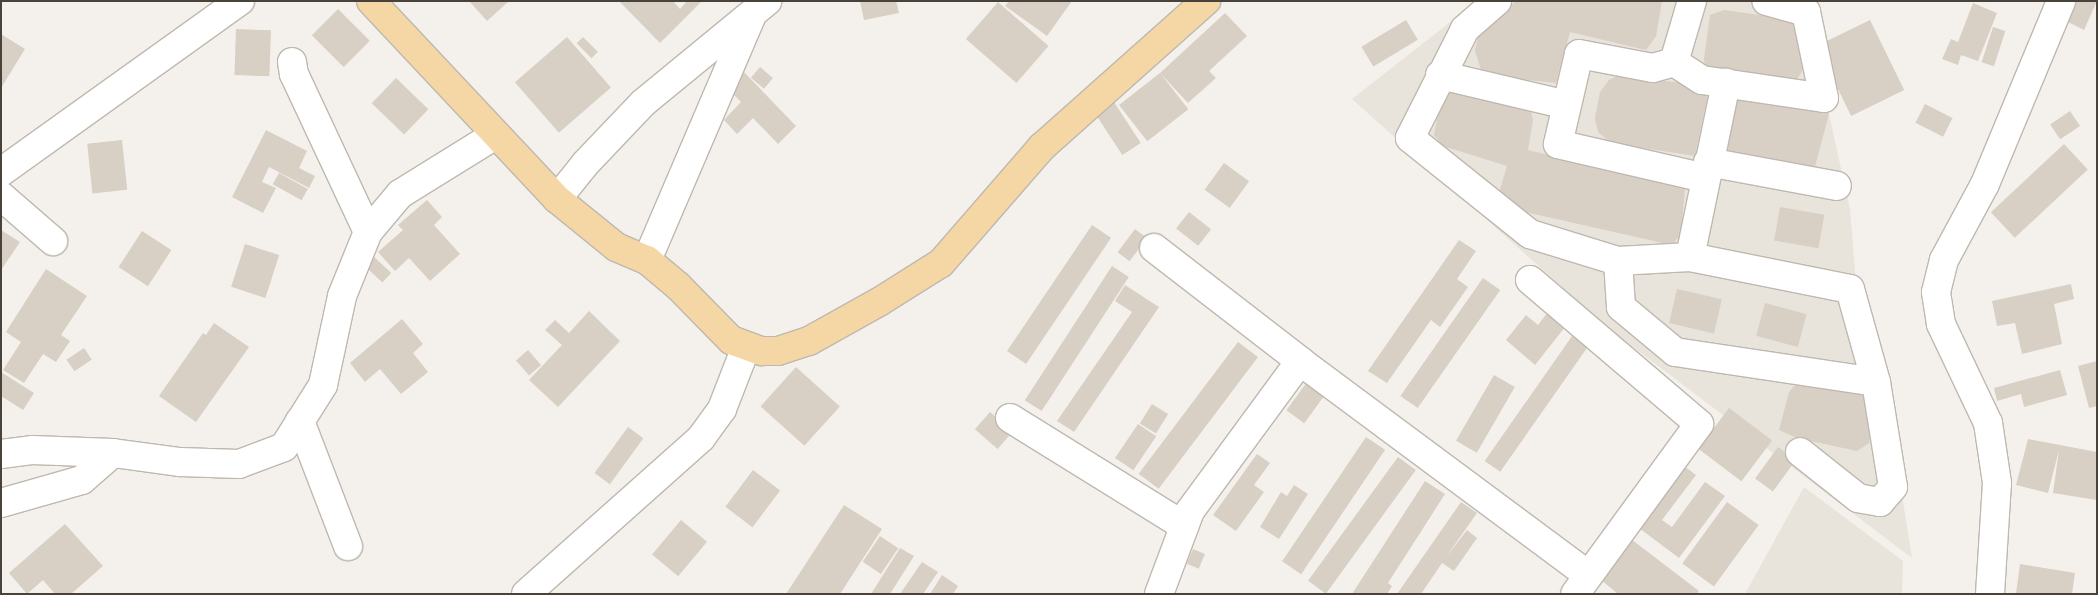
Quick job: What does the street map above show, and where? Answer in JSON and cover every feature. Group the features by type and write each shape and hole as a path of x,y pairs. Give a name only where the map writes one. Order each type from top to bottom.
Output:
{"main road":[{"path":"371,1 557,199 616,247 647,260 678,286 719,330 746,347 778,351 794,347 880,302 941,263 1042,147 1206,1"}],"street":[{"path":"1,172 240,1"},
{"path":"1497,1 1465,29 1440,75 1410,138 1530,234 1618,261 1690,257 1850,289 1876,382 1893,487 1880,502 1858,498 1800,452"},
{"path":"1674,62 1692,1"},
{"path":"1766,1 1806,12 1824,98 1702,80 1674,62 1653,68 1580,54 1558,144 1707,170 1837,186"},
{"path":"1990,594 1997,483 1988,423 1941,324 1936,292 1944,260 1985,184 2061,1"},
{"path":"557,199 585,164 643,103 760,7"},
{"path":"647,260 760,7"},
{"path":"292,62 294,74 368,232"},
{"path":"1440,75 1567,106"},
{"path":"1690,257 1726,83"},
{"path":"1,454 32,450 113,453 180,462 239,464 284,447 323,384 342,296 368,232 400,194 495,135"},
{"path":"1,196 53,241"},
{"path":"1154,248 1581,584 1699,424 1530,280"},
{"path":"1618,261 1621,307 1675,352 1876,382"},
{"path":"526,594 701,438 722,409 746,347"},
{"path":"1159,594 1190,511 1300,362"},
{"path":"1010,418 1184,526"},
{"path":"300,421 348,546"},
{"path":"1,503 76,482 92,474 113,453"}],"shaded area":[{"path":"1477,1 1796,1 1824,109 1829,114 1850,209 1856,283 1886,395 1912,558 1608,328 1352,99"},
{"path":"1804,487 1903,561 1902,594 1745,594"}],"building":[{"path":"469,1 509,1 487,21"},
{"path":"619,1 673,1 680,9 687,1 702,1 660,43"},
{"path":"860,1 896,1 899,13 864,20"},
{"path":"1009,1 1072,1 1047,36 1005,6"},
{"path":"1517,1 1662,1 1656,36 1646,50 1570,32 1556,83 1510,78 1481,70 1475,51 1481,21"},
{"path":"2061,1 2097,1 2084,30 2054,15"},
{"path":"998,2 1049,46 1016,83 966,39"},
{"path":"1973,3 1997,13 1978,61 1961,55 1958,65 1942,59 1951,39 1958,42"},
{"path":"338,9 370,41 344,67 312,35"},
{"path":"1724,10 1800,21 1807,47 1803,70 1795,82 1706,72 1704,59 1710,15"},
{"path":"1225,13 1247,36 1209,71 1216,78 1188,103 1160,73"},
{"path":"1406,20 1418,40 1373,66 1361,47"},
{"path":"1870,20 1904,90 1851,116 1817,46"},
{"path":"1993,27 2005,31 1994,66 1982,62"},
{"path":"236,29 271,30 269,76 234,75"},
{"path":"1,34 25,49 1,88"},
{"path":"567,37 611,88 559,133 515,82"},
{"path":"583,37 598,52 591,58 577,43"},
{"path":"760,67 773,78 764,89 751,78"},
{"path":"744,72 796,126 778,144 753,118 737,134 724,120 741,102 727,88"},
{"path":"1160,73 1188,109 1147,141 1119,105"},
{"path":"1619,75 1698,85 1708,94 1695,156 1611,143 1598,132 1595,118 1600,92 1609,80"},
{"path":"396,78 428,109 404,134 372,103"},
{"path":"1451,90 1529,104 1533,120 1528,150 1685,188 1681,234 1672,245 1516,210 1499,193 1507,166 1443,146 1434,135 1440,104"},
{"path":"1747,91 1817,104 1829,114 1814,170 1731,154 1726,146 1735,99"},
{"path":"1114,102 1141,143 1122,155 1096,114"},
{"path":"1925,104 1953,118 1943,137 1915,123"},
{"path":"2070,111 2080,126 2060,139 2050,124"},
{"path":"266,130 307,151 299,168 315,176 309,188 269,167 262,182 276,188 263,213 232,197"},
{"path":"122,140 127,190 92,193 87,144"},
{"path":"2064,144 2088,170 2015,238 1991,212"},
{"path":"1224,163 1249,181 1230,208 1205,190"},
{"path":"279,173 308,189 302,200 273,184"},
{"path":"427,200 442,217 434,225 460,254 430,281 409,258 395,271 378,252 403,230 398,225"},
{"path":"1780,207 1824,215 1818,248 1774,240"},
{"path":"1189,212 1211,229 1198,246 1176,229"},
{"path":"1092,225 1111,238 1026,364 1007,351"},
{"path":"1135,229 1147,238 1130,261 1118,252"},
{"path":"1,230 20,242 1,270"},
{"path":"142,231 171,250 148,286 119,267"},
{"path":"1459,240 1476,251 1457,279 1468,287 1440,327 1431,320 1387,383 1368,371"},
{"path":"245,244 279,255 265,298 231,287"},
{"path":"373,256 391,273 382,283 364,266"},
{"path":"1112,266 1129,277 1042,411 1025,400"},
{"path":"46,269 87,296 61,335 70,341 56,362 43,354 24,383 3,370 21,342 6,332"},
{"path":"1483,278 1500,290 1418,408 1400,396"},
{"path":"2071,284 2074,299 2054,304 2062,344 2022,354 2015,323 1997,326 1992,301"},
{"path":"1125,285 1159,307 1074,432 1057,421 1132,312 1115,301"},
{"path":"1677,289 1722,299 1714,333 1669,323"},
{"path":"1765,303 1807,314 1798,347 1756,336"},
{"path":"1551,308 1569,322 1535,365 1506,340 1526,315 1538,325"},
{"path":"589,311 620,341 558,407 529,380 562,345 545,330 555,320 569,333"},
{"path":"402,319 423,344 413,353 428,372 401,394 380,369 365,382 350,363"},
{"path":"214,323 249,347 196,422 159,396 203,333 206,335"},
{"path":"1577,329 1593,340 1500,472 1485,461"},
{"path":"1238,342 1258,357 1159,489 1139,474"},
{"path":"84,348 92,360 74,371 67,360"},
{"path":"528,350 541,365 529,376 516,360"},
{"path":"2097,361 2097,406 2089,408 2078,366"},
{"path":"796,367 840,406 804,446 761,406"},
{"path":"2060,370 2067,395 2024,407 2021,394 1997,401 1994,388"},
{"path":"1,372 34,393 23,410 1,396"},
{"path":"1494,375 1515,387 1477,453 1456,441"},
{"path":"1802,378 1872,393 1876,406 1869,443 1857,451 1797,438 1779,430 1789,392"},
{"path":"1307,382 1325,395 1304,423 1286,410"},
{"path":"1152,404 1168,414 1156,434 1140,424"},
{"path":"1729,408 1772,440 1741,481 1698,449"},
{"path":"990,412 1013,432 998,449 975,429"},
{"path":"1138,424 1156,436 1133,470 1115,458"},
{"path":"628,427 643,438 610,484 594,473"},
{"path":"1366,437 1385,450 1301,574 1282,561"},
{"path":"2028,439 2097,452 2097,500 2053,493 2059,450 2048,493 2016,485"},
{"path":"1778,447 1796,460 1773,491 1755,479"},
{"path":"1257,454 1270,463 1254,485 1264,492 1236,531 1213,515"},
{"path":"1398,457 1416,470 1326,594 1308,581"},
{"path":"1680,463 1696,475 1662,520 1672,527 1705,482 1725,496 1679,558 1635,525"},
{"path":"753,470 780,490 752,527 725,507"},
{"path":"1425,481 1445,494 1388,583 1392,586 1387,594 1352,594"},
{"path":"1294,485 1308,494 1279,539 1260,527 1281,492 1287,496"},
{"path":"1461,502 1477,513 1446,557 1467,530 1477,538 1454,571 1442,563 1421,594 1397,594"},
{"path":"1727,502 1759,525 1714,586 1682,563"},
{"path":"844,505 882,529 840,594 786,594"},
{"path":"681,520 707,542 678,576 652,554"},
{"path":"65,524 103,566 71,594 55,594 43,580 27,594 9,573"},
{"path":"880,536 898,548 881,574 863,562"},
{"path":"1627,536 1699,591 1697,594 1618,594 1601,580"},
{"path":"900,548 914,556 890,594 871,594"},
{"path":"1193,549 1205,554 1199,569 1187,564"},
{"path":"922,562 938,572 923,594 900,594"},
{"path":"2020,564 2075,573 2072,594 2016,594"},
{"path":"942,575 958,586 953,594 930,594"}]}
